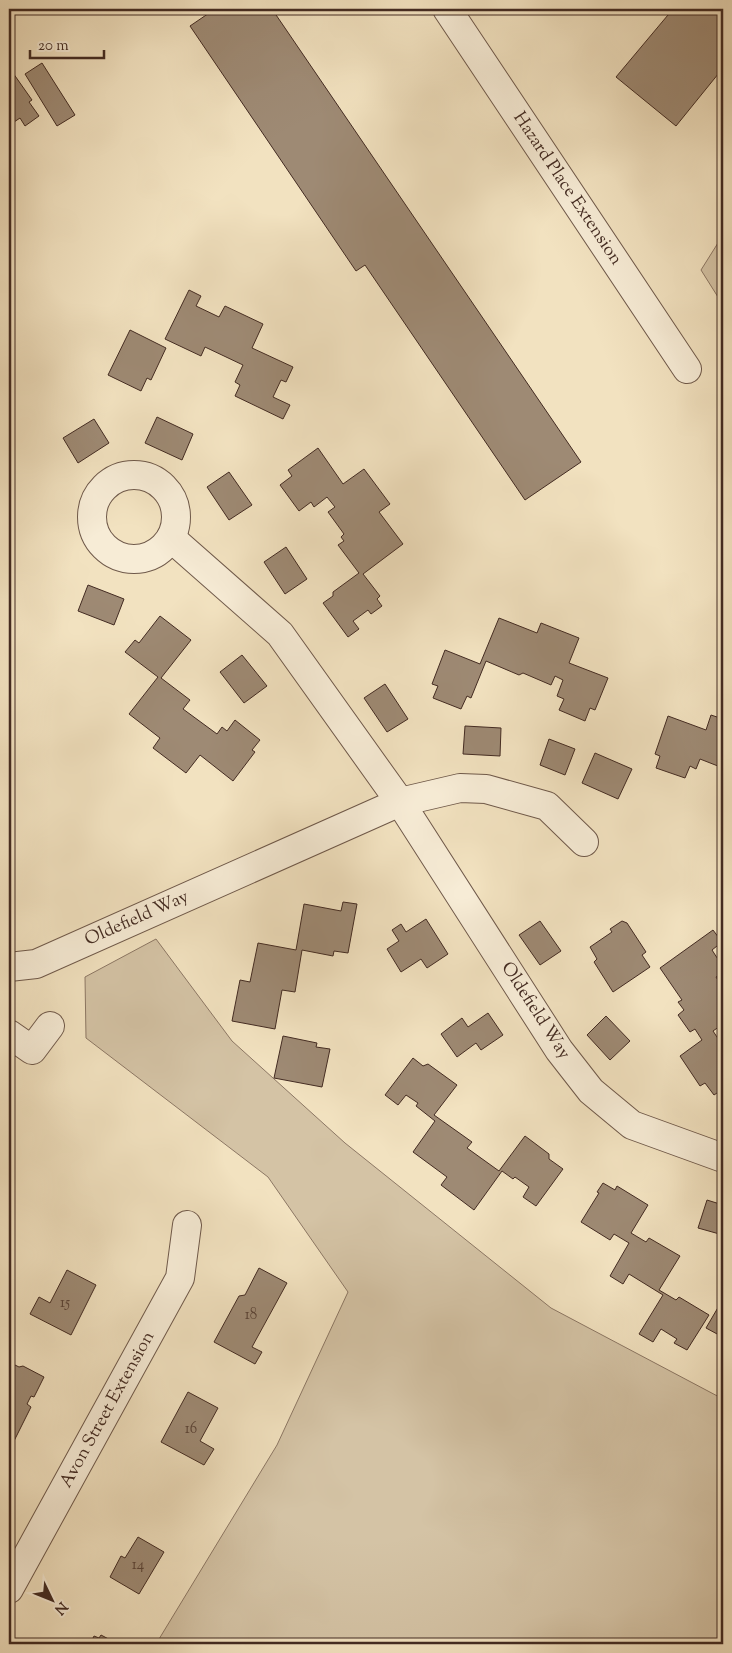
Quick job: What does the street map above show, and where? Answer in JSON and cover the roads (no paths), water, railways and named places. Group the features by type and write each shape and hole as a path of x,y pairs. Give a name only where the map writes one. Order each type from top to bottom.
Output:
{"street":[{"name":"Hazard Place Extension","path":"447,9 687,369"},
{"name":"Oldefield Way","path":"171,538 280,634 400,802 559,1050 591,1091 632,1126 723,1158"},
{"name":"Oldefield Way","path":"9,967 36,964 400,802 460,788 486,789 547,806 584,842"},
{"path":"9,1034 32,1050 50,1026"},
{"name":"Avon Street Extension","path":"9,1589 180,1278 187,1225"}]}
